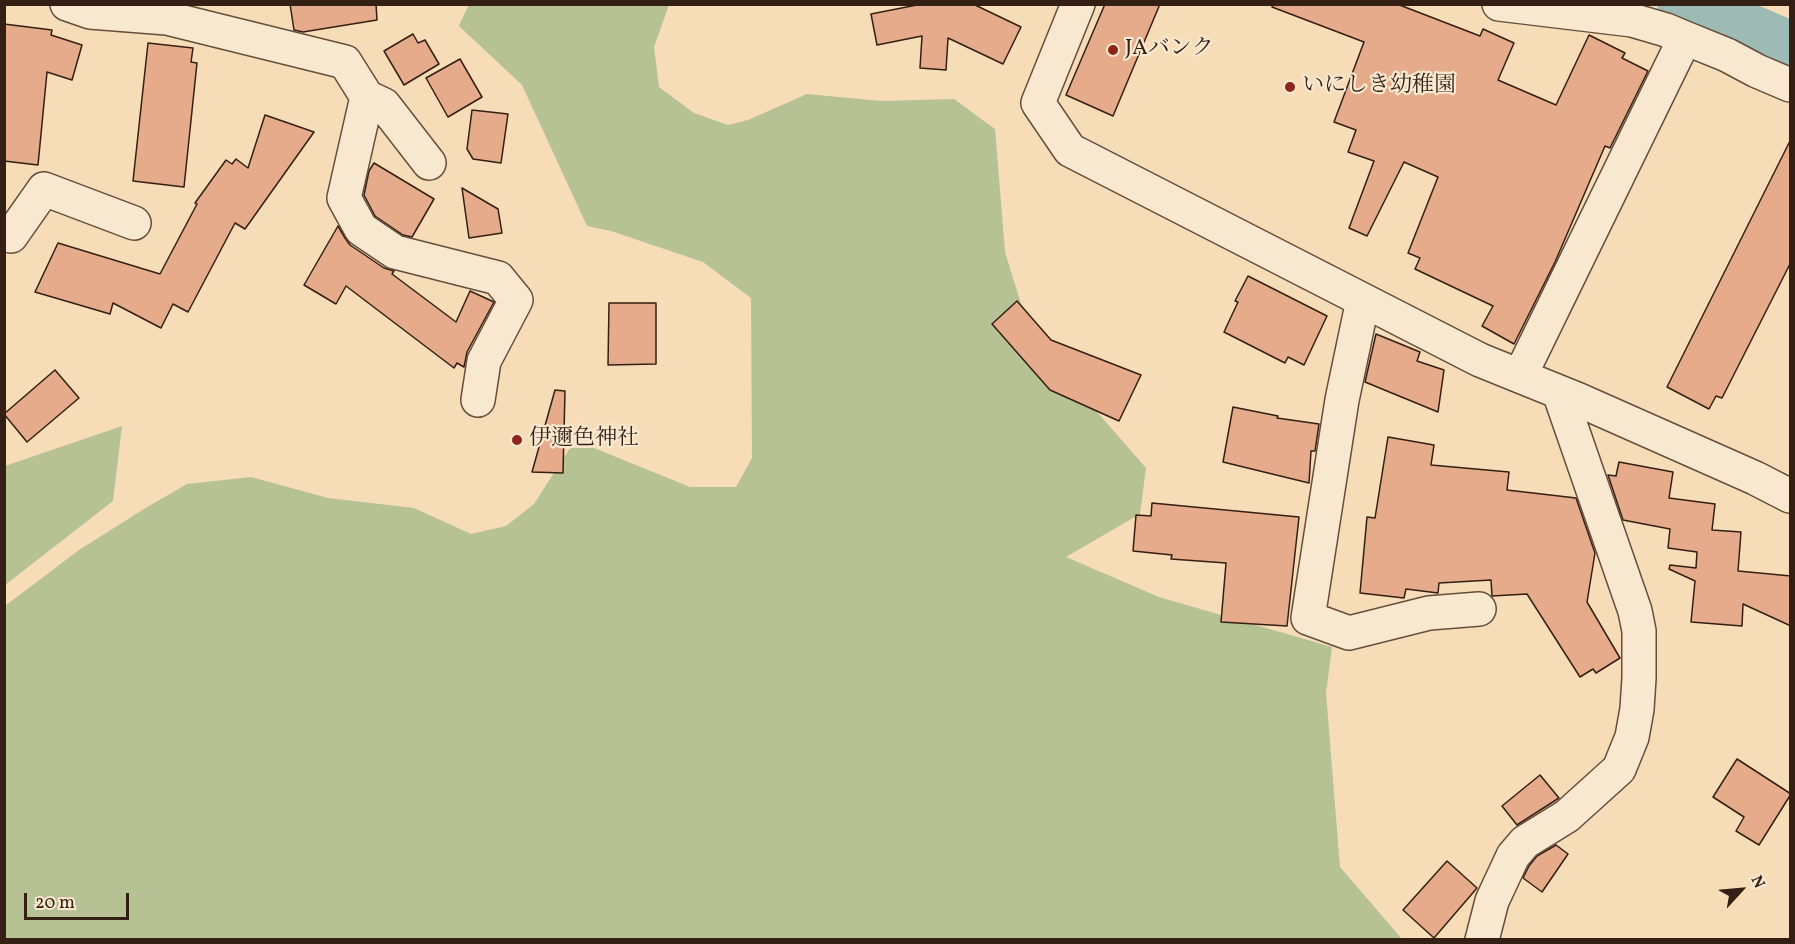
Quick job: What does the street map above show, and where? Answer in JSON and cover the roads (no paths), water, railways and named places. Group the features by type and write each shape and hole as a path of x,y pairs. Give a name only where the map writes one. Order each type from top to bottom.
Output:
{"street":[{"path":"67,4 90,12 167,18 345,62 367,97 384,105 429,163"},
{"path":"1078,4 1038,103 1070,150 1480,360 1559,392 1791,496"},
{"path":"1499,4 1632,20 1686,38 1791,85"},
{"path":"1520,376 1686,38"},
{"path":"367,97 344,198 361,229 395,252 498,278 516,300 484,361 478,400"},
{"path":"4,233 10,236 44,189 134,223"},
{"path":"1363,300 1342,400 1308,618 1349,633 1429,613 1479,609"},
{"path":"1482,939 1492,901 1514,856 1525,842 1567,816 1619,769 1632,737 1637,709 1639,631 1635,611 1559,392"}],"waterway":[{"path":"1689,4 1745,34 1790,53"}],"place":[{"name":"JAバンク","path":"1113,50"},
{"name":"いにしき幼稚園","path":"1290,87"},
{"name":"伊邇色神社","path":"517,440"}]}
